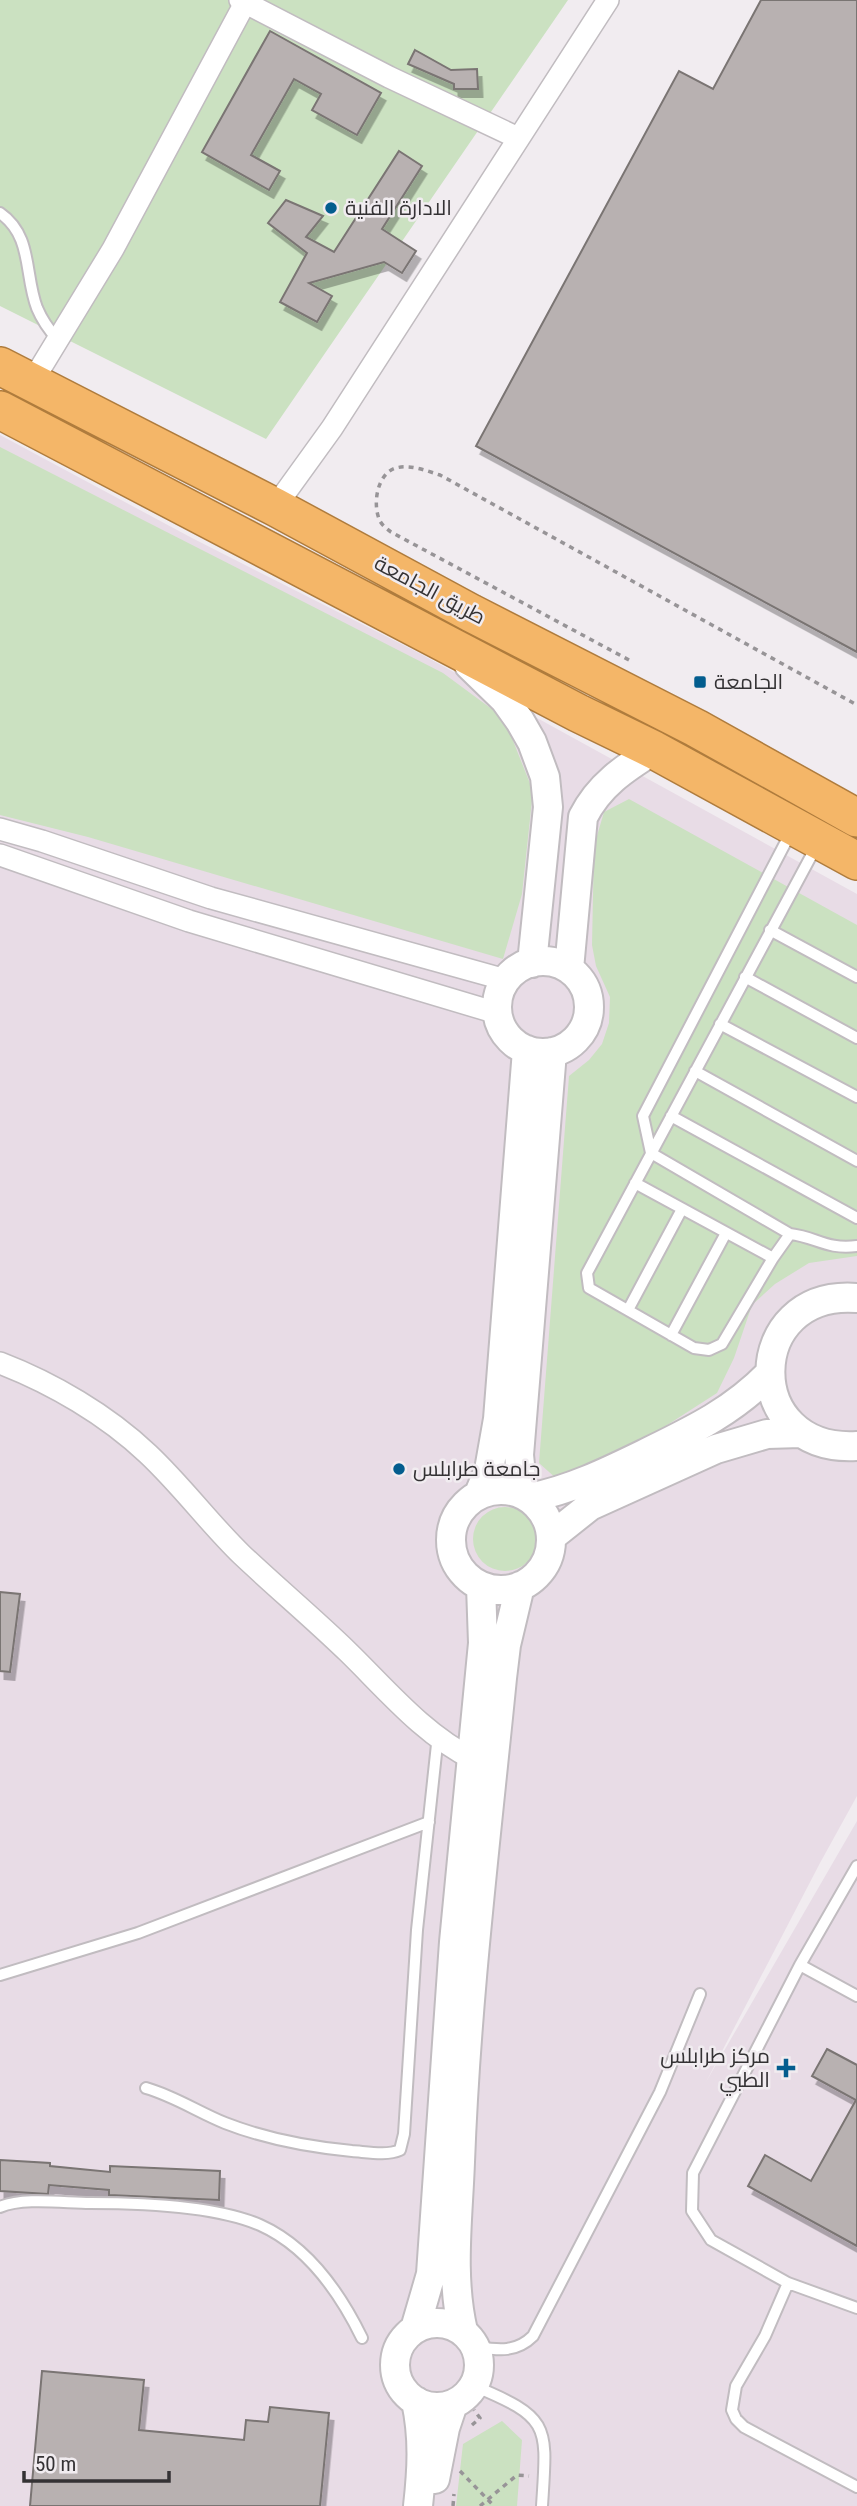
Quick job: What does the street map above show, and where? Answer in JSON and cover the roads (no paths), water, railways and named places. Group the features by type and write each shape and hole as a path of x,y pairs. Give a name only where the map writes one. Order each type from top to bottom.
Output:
{"highway":[{"name":"طريق الجامعة","path":"0,366 696,728 857,818"},
{"name":"طريق الجامعة","path":"0,410 654,750 857,861"}],"street":[{"path":"275,507 332,428 608,0"},
{"path":"32,382 113,248 242,1 389,77 518,138"},
{"path":"447,644 505,699 532,742 545,777 548,807 531,963"},
{"path":"569,969 583,817 593,797 611,779 654,750"},
{"path":"0,830 42,841 211,898 506,980"},
{"path":"0,855 189,921 497,1013"},
{"path":"551,962 569,969 586,990 590,1003 584,1029 576,1040 565,1048 540,1051 516,1044 507,1036 497,1013 499,995 506,980 522,966 531,963 551,962"},
{"path":"479,1494 489,1470 498,1419 540,1051"},
{"path":"526,1496 519,1455 540,1051"},
{"path":"857,1298 822,1300 804,1308 789,1321 778,1336 771,1354 769,1374 771,1391 778,1407 788,1422 801,1433 819,1443 839,1447 857,1446"},
{"path":"0,1363 84,1404 148,1454 242,1555 396,1699 452,1746 473,1759"},
{"path":"526,1496 577,1485 709,1422 747,1396 769,1374"},
{"path":"551,1537 590,1506 716,1449 767,1434 801,1433"},
{"path":"494,1490 509,1490 526,1496 545,1515 551,1537 551,1548 543,1567 537,1575 520,1586 500,1590 481,1586 459,1568 453,1555 450,1541 452,1526 458,1513 467,1502 479,1494 494,1490"},
{"path":"415,2329 431,2274 454,1942 483,1643 481,1586"},
{"path":"432,2506 445,2428 463,2395 479,2374 479,2360 469,2339 457,2296 462,2106 502,1678 506,1645 520,1586"},
{"path":"463,2395 441,2407 416,2402 401,2386 395,2366 397,2351 404,2339 415,2329 434,2323 454,2326 469,2339"},
{"path":"416,2402 421,2423 423,2455 418,2506"}],"lane":[{"path":"0,212 22,238 36,305 44,323 58,340"},
{"path":"790,1234 722,1344 709,1350 694,1349 589,1288 587,1273 770,930 807,833"},
{"path":"807,833 643,1116 651,1153 790,1234 803,1235 822,1245 842,1248 857,1246"},
{"path":"770,930 857,977"},
{"path":"744,977 857,1038"},
{"path":"720,1024 857,1097"},
{"path":"695,1071 857,1161"},
{"path":"671,1116 857,1218"},
{"path":"635,1183 773,1258"},
{"path":"628,1310 682,1209"},
{"path":"671,1335 726,1233"},
{"path":"146,2088 169,2095 228,2124 277,2140 359,2152 394,2153 400,2150 404,2134 417,1930 438,1735"},
{"path":"0,1975 138,1933 429,1822"},
{"path":"857,1866 800,1965 693,2173 692,2211 711,2241 789,2283 857,2308"},
{"path":"800,1965 857,1996"},
{"path":"469,2339 499,2350 516,2348 533,2336 660,2092 700,1994"},
{"path":"0,2207 18,2203 111,2203 188,2210 247,2220 276,2235 320,2271 354,2321 362,2338"},
{"path":"789,2283 765,2336 736,2386 732,2410 744,2427 857,2487"},
{"path":"463,2395 508,2400 531,2415 539,2426 544,2441 542,2506"}],"place":[{"name":"الادارة الفنية","path":"331,208"},
{"name":"الجامعة","path":"700,682"},
{"name":"جامعة طرابلس","path":"399,1469"},
{"name":"مركز طرابلس الطبي","path":"786,2068"}]}
